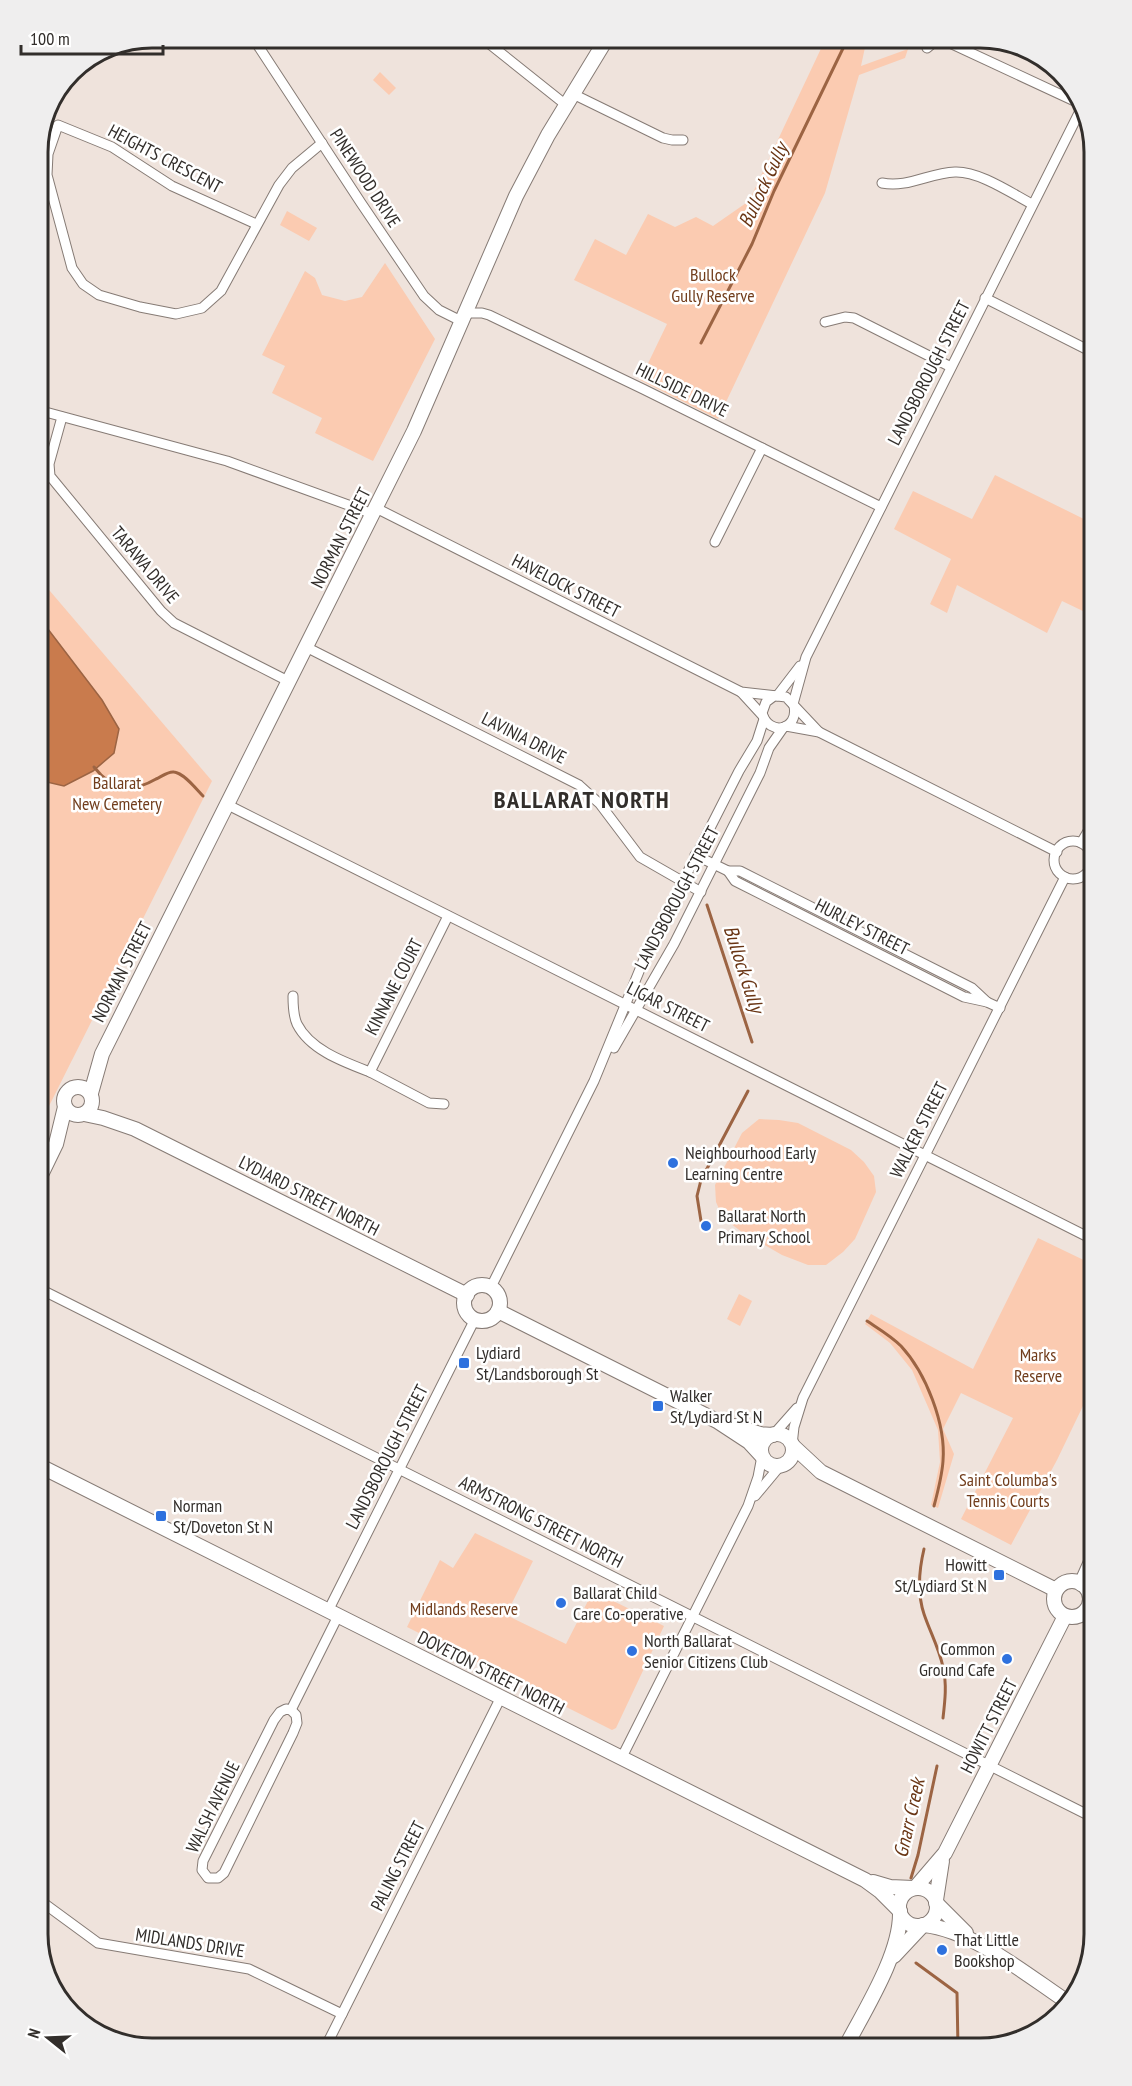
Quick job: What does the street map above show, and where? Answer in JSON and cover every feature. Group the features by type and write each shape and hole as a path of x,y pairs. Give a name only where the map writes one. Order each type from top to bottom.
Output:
{"street":[{"name":"PINEWOOD DRIVE","path":"262,48 427,300 439,310 465,318"},
{"path":"496,48 570,99 663,138 683,140"},
{"name":"NORMAN STREET","path":"77,1087 102,1054 375,511 465,318 516,196 570,99 602,48"},
{"path":"960,48 1069,99"},
{"name":"LANDSBOROUGH STREET","path":"793,705 806,657 1077,116"},
{"name":"HEIGHTS CRESCENT","path":"48,153 53,123 112,147 172,186 256,224"},
{"name":"HEIGHTS CRESCENT","path":"48,181 72,268 83,284 99,295 168,314 184,314 202,308 221,291 256,224 285,176 322,143"},
{"path":"882,183 904,184 949,172 965,172 980,177 1032,204"},
{"path":"985,298 1084,348"},
{"name":"HILLSIDE DRIVE","path":"465,318 482,313 489,315 881,507"},
{"path":"825,322 845,317 854,318 951,367"},
{"name":"HAVELOCK STREET","path":"48,413 227,461 375,511 741,692 775,696"},
{"name":"TARAWA DRIVE","path":"62,417 49,465 50,477 161,610 181,627 288,681"},
{"path":"715,542 762,448"},
{"name":"LAVINIA DRIVE","path":"306,647 579,785 600,804 640,856 701,892"},
{"name":"LANDSBOROUGH STREET","path":"775,696 806,657"},
{"name":"HAVELOCK STREET","path":"741,692 763,717"},
{"path":"819,732 786,698 775,696 763,707 763,717 772,727 819,732 1057,852"},
{"path":"784,727 794,716 793,705"},
{"name":"LANDSBOROUGH STREET","path":"491,1287 594,1081 647,952 739,771 758,741 763,717"},
{"name":"LANDSBOROUGH STREET","path":"594,1081 665,961 760,773 769,748 784,727"},
{"name":"LIGAR STREET","path":"226,804 1084,1234"},
{"path":"1081,843 1084,838"},
{"path":"1084,846 1081,843 1070,842 1065,844 1057,852 1055,863 1057,869 1065,877 1076,879 1084,877"},
{"name":"HURLEY STREET","path":"695,855 728,871 740,872 961,982 976,990 987,1002 1000,1008"},
{"name":"WALKER STREET","path":"773,1434 785,1423 803,1398 1065,877"},
{"name":"KINNANE COURT","path":"370,1072 448,916"},
{"path":"293,996 297,1024 321,1049 429,1103 444,1104"},
{"name":"NORMAN STREET","path":"91,1095 102,1054"},
{"path":"48,1160 56,1144 65,1107 65,1095 70,1089 84,1088 91,1095 91,1107 56,1144"},
{"name":"LYDIARD STREET NORTH","path":"91,1095 135,1129"},
{"path":"65,1107 71,1113 82,1115"},
{"name":"LYDIARD STREET NORTH","path":"82,1115 103,1118 135,1129 467,1295"},
{"path":"477,1286 491,1287 499,1296 498,1311 488,1320 475,1319 470,1316 465,1307 467,1295 477,1286"},
{"name":"ARMSTRONG STREET NORTH","path":"48,1293 1084,1813"},
{"path":"498,1311 717,1421 751,1444 769,1465 821,1472"},
{"name":"LANDSBOROUGH STREET","path":"333,1613 399,1469 475,1319"},
{"name":"WALKER STREET","path":"793,1445 794,1427 803,1398"},
{"path":"717,1421 760,1434 786,1436 821,1472 1056,1590"},
{"path":"621,1759 748,1506 758,1477 762,1443 773,1434"},
{"path":"748,1506 782,1466 792,1458 793,1445"},
{"name":"DOVETON STREET NORTH","path":"48,1470 865,1880 880,1891 900,1912"},
{"path":"1081,1584 1084,1578"},
{"path":"1084,1586 1069,1581 1056,1590 1054,1600 1055,1607 1065,1616 1078,1617 1084,1614"},
{"name":"WALSH AVENUE","path":"291,1710 333,1613"},
{"name":"HOWITT STREET","path":"936,1902 945,1853 1065,1616"},
{"name":"PALING STREET","path":"330,2038 501,1697"},
{"name":"WALSH AVENUE","path":"282,1710 291,1710 296,1715 297,1721 288,1743 224,1873 218,1878 208,1878 202,1866 214,1840 274,1720 282,1710"},
{"name":"HOWITT STREET","path":"914,1888 945,1853"},
{"name":"DOVETON STREET NORTH","path":"865,1880 890,1887 914,1888"},
{"path":"889,1963 899,1928 901,1898 907,1891 914,1888 928,1890 936,1902 972,1939"},
{"path":"851,2038 889,1963 904,1943 934,1916 936,1902"},
{"name":"MIDLANDS DRIVE","path":"48,1906 98,1943 249,1969 342,2014"},
{"path":"900,1912 909,1923 944,1928 972,1939 1062,1998"}],"green space":[{"name":"Bullock Gully Reserve","path":"821,48 865,48 861,66 908,49 905,58 859,75 825,193 718,419 640,380 667,324 574,280 595,239 626,255 648,214 675,227 696,217 713,226 749,201"},
{"path":"380,72 396,88 389,95 373,80"},
{"path":"287,211 317,228 309,241 280,225"},
{"path":"385,263 435,339 373,461 315,433 322,418 272,393 285,366 262,355 305,271 315,278 322,295 345,301 362,297"},
{"path":"995,475 1084,519 1084,612 1062,601 1047,633 957,585 947,613 930,604 951,559 894,529 913,491 972,519"},
{"name":"Ballarat New Cemetery","path":"48,589 212,781 48,1108"},
{"path":"759,1119 798,1123 851,1150 874,1176 876,1192 855,1239 826,1265 808,1265 782,1255 723,1218 716,1202 715,1185 742,1133"},
{"name":"Marks Reserve","path":"1038,1238 1084,1260 1084,1404 1057,1460 1011,1545 961,1519 1013,1418 961,1393 943,1429 954,1454 938,1508 931,1505 940,1462 938,1430 912,1370 890,1343 865,1324 871,1314 973,1369"},
{"path":"739,1294 752,1301 740,1326 727,1319"},
{"name":"Midlands Reserve","path":"475,1533 533,1561 506,1615 566,1644 593,1591 664,1626 616,1728 612,1730 407,1627 440,1560 453,1568"}],"shaded area":[{"path":"48,629 102,700 119,729 114,753 93,771 64,786 48,782"}],"waterway":[{"name":"Bullock Gully","path":"701,343 752,244 774,191 843,48"},
{"name":"Gnarr Creek","path":"94,767 108,781 130,788 147,784 167,773 178,773 203,796"},
{"name":"Bullock Gully","path":"707,905 752,1042"},
{"name":"Bullock Gully","path":"701,1221 697,1196 701,1180 748,1091"},
{"name":"Gnarr Creek","path":"867,1321 901,1346 910,1357 926,1384 938,1415 943,1461 934,1506"},
{"name":"Gnarr Creek","path":"924,1549 920,1573 920,1598 944,1673 943,1718"},
{"name":"Gnarr Creek","path":"911,1878 937,1766"},
{"name":"Gnarr Creek","path":"916,1963 957,1993 958,2038"}],"place":[{"name":"Neighbourhood Early Learning Centre","path":"673,1163"},
{"name":"Ballarat North Primary School","path":"706,1226"},
{"name":"Lydiard St/Landsborough St","path":"464,1363"},
{"name":"Walker St/Lydiard St N","path":"658,1406"},
{"name":"Norman St/Doveton St N","path":"161,1516"},
{"name":"Howitt St/Lydiard St N","path":"999,1575"},
{"name":"Ballarat Child Care Co-operative","path":"561,1603"},
{"name":"North Ballarat Senior Citizens Club","path":"632,1651"},
{"name":"Common Ground Cafe","path":"1007,1659"},
{"name":"That Little Bookshop","path":"942,1950"}],"district":[{"name":"BALLARAT NORTH","path":"582,800"}],"park label":[{"name":"Saint Columba's Tennis Courts","path":"1008,1490"}]}
